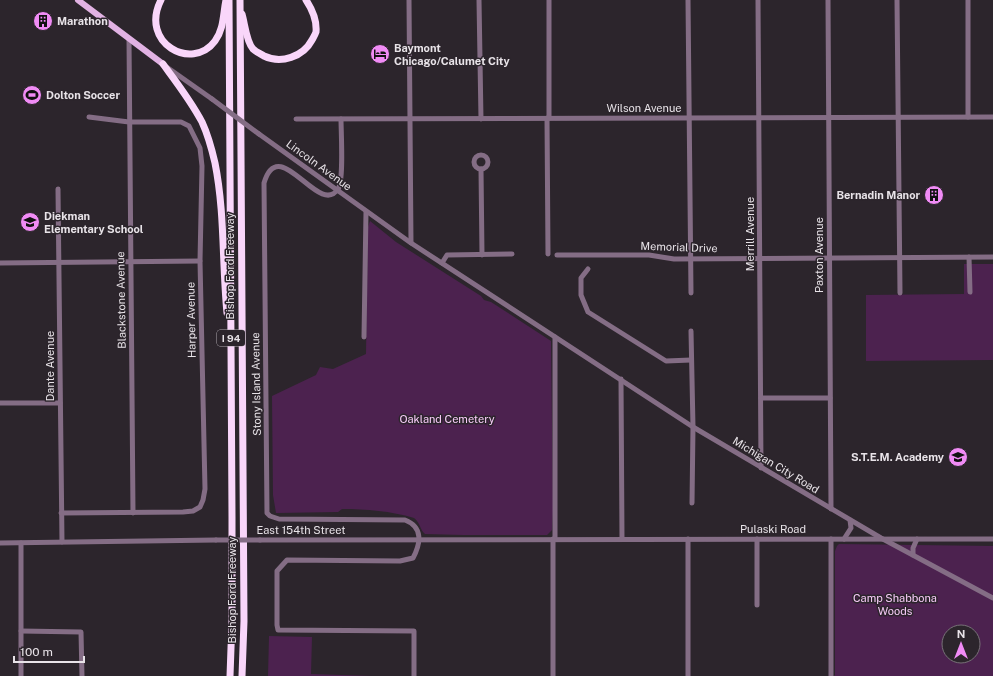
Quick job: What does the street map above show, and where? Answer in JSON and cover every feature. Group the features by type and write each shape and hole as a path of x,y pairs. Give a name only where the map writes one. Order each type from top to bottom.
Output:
{"highway":[{"path":"161,0 156,10 155,18 156,28 160,37 166,45 174,50 184,53 192,53 202,51 215,41 222,24 228,0"},
{"name":"Bishop Ford Freeway","path":"228,0 232,620 230,676"},
{"name":"Bishop Ford Freeway","path":"240,0 244,613 242,676"},
{"path":"240,8 249,41 253,49 271,59 284,60 305,51 316,33 316,21 312,8 306,0"},
{"path":"163,64 189,100 203,124 212,152 220,186 225,296 231,356"}],"main road":[{"name":"Lincoln Avenue","path":"81,1 163,64"}],"street":[{"path":"409,0 411,243"},
{"path":"479,0 481,119"},
{"path":"548,254 550,0"},
{"path":"688,0 690,294"},
{"name":"Merrill Avenue","path":"758,0 761,468"},
{"name":"Paxton Avenue","path":"828,0 831,509"},
{"path":"897,0 900,293"},
{"path":"968,0 968,117"},
{"name":"Blackstone Avenue","path":"129,39 133,513"},
{"name":"Lincoln Avenue","path":"163,64 338,190 366,212 555,337"},
{"path":"89,117 129,122"},
{"name":"Wilson Avenue","path":"296,119 993,117"},
{"path":"338,190 341,185 341,119"},
{"name":"Harper Avenue","path":"129,122 181,122 189,126 200,148 202,166 200,261 205,490 200,507 193,510 183,512 133,513"},
{"name":"Stony Island Avenue","path":"338,190 330,196 321,194 289,169 280,166 273,168 266,176 264,183 267,513 270,516 279,519 405,520 412,523 418,531 419,540"},
{"path":"481,169 482,255"},
{"name":"Dante Avenue","path":"58,189 62,542"},
{"path":"364,337 366,212"},
{"path":"442,263 447,255 512,254"},
{"name":"Memorial Drive","path":"557,255 649,255 674,259 993,257"},
{"path":"969,257 970,292"},
{"path":"0,263 200,261"},
{"path":"588,269 581,278 581,295 588,312 666,360 691,360"},
{"path":"691,331 693,427 692,503"},
{"path":"553,676 555,337"},
{"name":"Michigan City Road","path":"555,337 693,427 761,468 881,538 993,598"},
{"path":"621,379 622,539"},
{"path":"761,398 830,398"},
{"path":"0,403 60,403"},
{"path":"61,512 133,513"},
{"path":"844,539 851,528 850,520"},
{"name":"East 154th Street","path":"0,543 216,540 554,539"},
{"name":"Pulaski Road","path":"554,539 993,539"},
{"path":"688,539 688,676"},
{"path":"757,539 757,605"},
{"path":"831,539 831,676"},
{"path":"912,555 917,539"},
{"path":"414,676 414,631 278,630 276,625 277,571 287,560 400,561 413,558 418,549 419,540"},
{"path":"21,543 21,676"},
{"path":"21,631 81,632 82,676"}],"green space":[{"name":"Oakland Cemetery","path":"370,221 396,242 481,296 484,300 491,302 551,341 553,510 552,530 547,535 425,534 414,518 369,510 342,509 338,512 276,513 273,495 272,396 316,375 320,367 333,369 366,354 368,227"},
{"path":"964,264 993,264 993,360 866,361 866,295 964,294"},
{"name":"Camp Shabbona Woods","path":"839,544 993,546 993,676 834,676 835,551"},
{"path":"269,636 312,637 311,674 372,676 268,676"}],"place":[{"name":"Marathon","path":"43,21"},
{"name":"Baymont Chicago/Calumet City","path":"380,54"},
{"name":"Dolton Soccer","path":"32,95"},
{"name":"Bernadin Manor","path":"934,195"},
{"name":"Diekman Elementary School","path":"30,222"},
{"name":"S.T.E.M. Academy","path":"958,457"}]}
